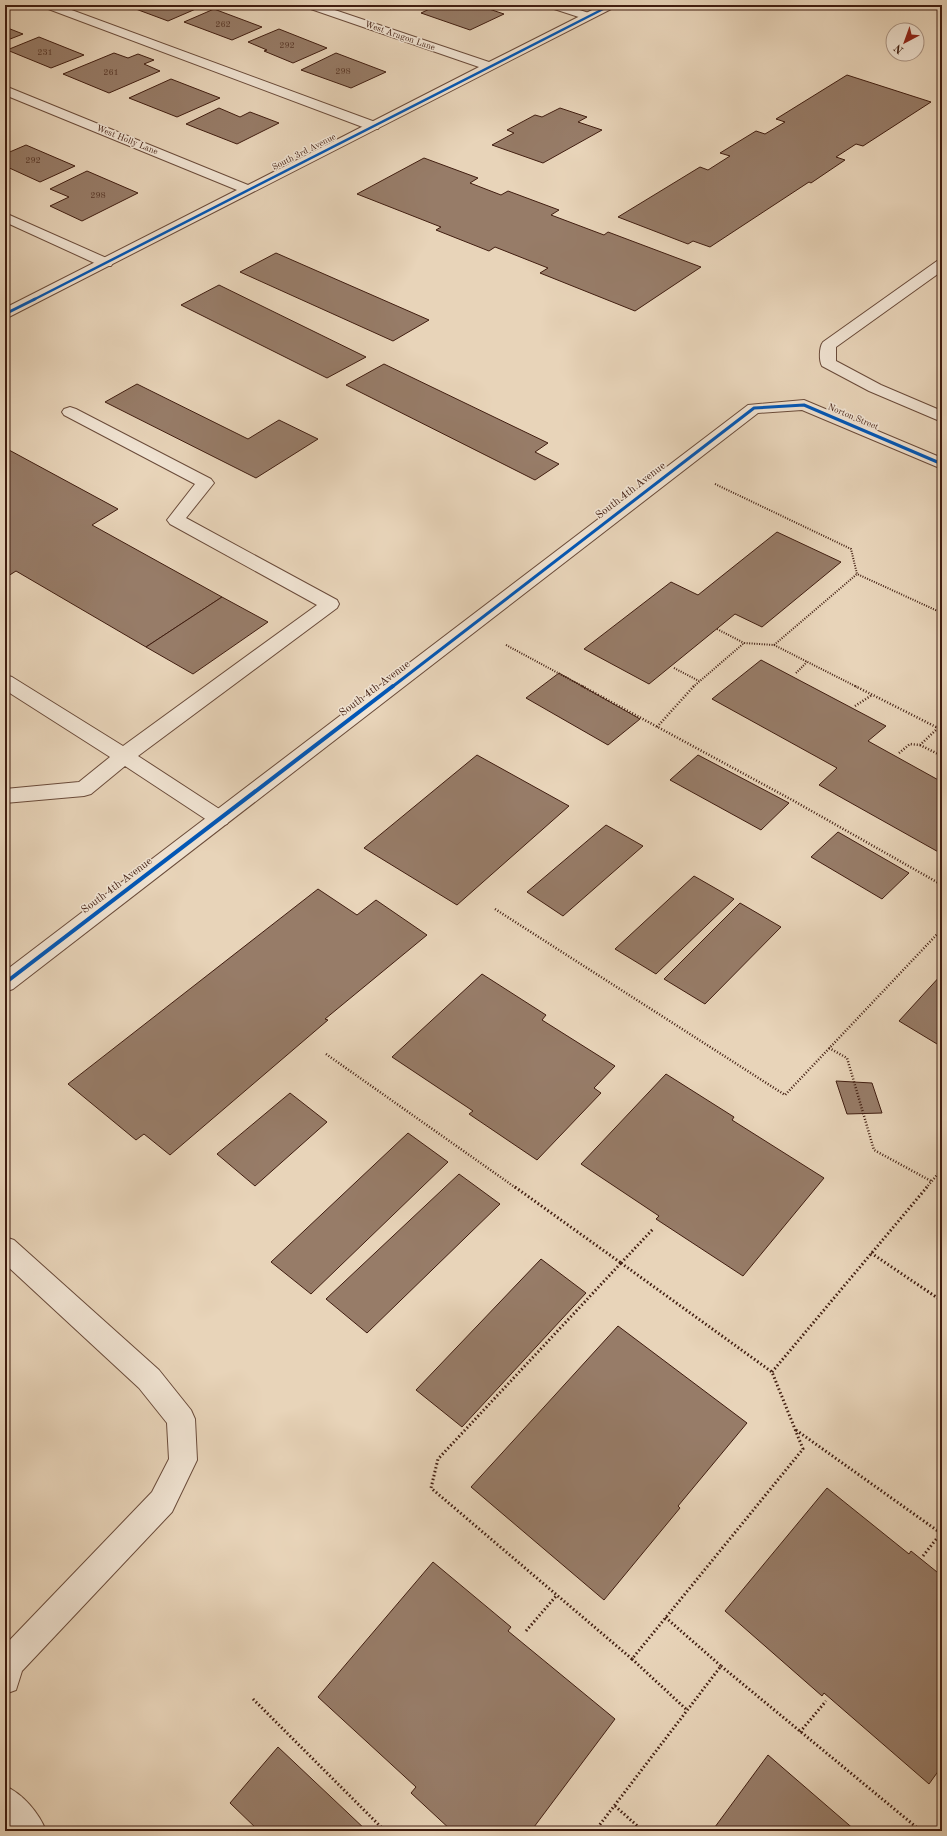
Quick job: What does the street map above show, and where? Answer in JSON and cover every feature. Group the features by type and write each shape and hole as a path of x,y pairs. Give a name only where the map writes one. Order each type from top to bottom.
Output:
{"street":[{"path":"47,5 373,126"},
{"name":"West Aragon Lane","path":"309,5 490,66"},
{"path":"552,5 588,16"},
{"name":"South 3rd Avenue","path":"5,314 611,5"},
{"name":"West Holly Lane","path":"5,90 249,190"},
{"path":"5,217 106,263"},
{"path":"942,264 828,345 828,363 875,388 942,417"},
{"name":"Norton Street","path":"754,408 804,405 942,464"},
{"name":"South 4th Avenue","path":"5,983 754,408"},
{"path":"5,796 84,789 124,756 330,604 176,520 205,483 70,412"},
{"path":"5,681 220,819"},
{"path":"5,1248 149,1379 181,1419 182,1460 162,1502 9,1663 5,1679"},
{"path":"5,1802 30,1831"}],"path":[{"path":"711,482 851,549 857,574"},
{"path":"857,574 942,613"},
{"path":"774,645 857,574"},
{"path":"717,629 744,643 774,645 938,728"},
{"path":"657,727 700,681 744,643"},
{"path":"500,650 506,645 942,885"},
{"path":"796,673 807,662"},
{"path":"674,668 700,681"},
{"path":"855,706 872,695"},
{"path":"920,745 942,724"},
{"path":"899,753 910,744 920,745 942,756"},
{"path":"495,909 785,1095 942,929"},
{"path":"829,1048 847,1058 874,1150 931,1181"},
{"path":"326,1054 772,1372 803,1449 632,1659"},
{"path":"772,1372 942,1168"},
{"path":"653,1229 438,1459 431,1488 632,1659 688,1710"},
{"path":"871,1253 942,1301"},
{"path":"796,1430 942,1533 923,1556"},
{"path":"942,1516 939,1521 942,1527"},
{"path":"526,1631 557,1595"},
{"path":"665,1617 721,1666 921,1831"},
{"path":"595,1831 721,1666"},
{"path":"253,1699 385,1831"},
{"path":"800,1732 826,1701"},
{"path":"615,1806 643,1831"}],"building":[{"path":"125,5 205,5 168,21"},
{"path":"438,5 457,5 467,8 477,5 504,14 470,30 421,13"},
{"path":"214,9 262,27 232,40 184,22"},
{"path":"5,27 23,34 5,41"},
{"path":"279,29 327,48 293,63 264,51 267,50 248,42"},
{"path":"39,37 84,55 51,68 7,50"},
{"path":"114,53 128,58 138,54 154,60 144,64 160,71 109,93 63,74"},
{"path":"336,53 386,72 351,88 301,70"},
{"path":"847,75 931,102 863,146 856,144 836,157 845,160 710,247 693,241 688,244 618,217 700,167 708,170 730,156 720,153 756,131 765,134 785,122 776,119"},
{"path":"171,79 220,98 177,117 129,98"},
{"path":"219,108 240,117 250,112 279,123 237,144 186,124"},
{"path":"560,108 587,117 578,122 602,130 543,163 492,145 514,133 507,130 535,115 542,117"},
{"path":"26,145 75,166 40,182 5,166 5,154"},
{"path":"424,158 478,178 470,183 501,195 508,191 559,210 551,215 604,235 608,232 701,267 635,311 540,273 548,268 495,247 489,251 436,230 441,227 357,194"},
{"path":"87,171 138,193 82,221 50,206 69,197 50,189"},
{"path":"276,253 429,320 393,341 240,272"},
{"path":"219,285 366,357 327,378 181,305"},
{"path":"384,364 548,443 535,452 559,464 535,480 346,385"},
{"path":"137,384 248,439 279,420 318,439 256,478 105,402"},
{"path":"9,450 118,509 92,525 222,597 146,647 16,571 5,578 5,452"},
{"path":"777,532 841,562 762,627 735,614 649,684 584,649 671,582 698,595"},
{"path":"222,597 268,622 193,674 146,647"},
{"path":"761,660 886,726 868,741 942,782 942,854 819,785 837,768 712,699"},
{"path":"559,673 640,719 608,745 526,698"},
{"path":"477,755 569,806 457,905 364,848"},
{"path":"698,755 789,803 761,830 670,780"},
{"path":"606,825 643,846 563,916 527,892"},
{"path":"838,832 909,873 882,899 811,857"},
{"path":"694,876 734,899 656,974 615,949"},
{"path":"318,889 357,915 376,900 427,935 325,1019 328,1020 170,1155 144,1134 136,1140 68,1084"},
{"path":"740,903 781,927 705,1004 664,979"},
{"path":"482,974 546,1015 542,1020 615,1066 594,1088 601,1093 537,1160 469,1114 473,1111 392,1057"},
{"path":"942,974 942,1047 899,1021"},
{"path":"666,1074 734,1117 732,1120 824,1178 743,1276 656,1219 659,1216 581,1164"},
{"path":"836,1081 872,1083 882,1113 847,1114"},
{"path":"290,1093 327,1122 255,1186 217,1154"},
{"path":"408,1133 448,1162 311,1294 271,1262"},
{"path":"459,1174 500,1204 367,1333 326,1299"},
{"path":"541,1259 586,1293 462,1427 416,1390"},
{"path":"618,1326 747,1423 678,1506 680,1508 604,1600 471,1487"},
{"path":"827,1488 909,1554 911,1551 942,1576 942,1766 929,1784 824,1693 822,1696 725,1611"},
{"path":"433,1562 511,1627 508,1631 615,1719 531,1831 452,1831 411,1793 416,1787 318,1697"},
{"path":"278,1747 367,1831 259,1831 230,1803"},
{"path":"768,1755 856,1831 712,1831"}],"cycle path":[{"path":"5,314 611,5"},
{"path":"5,983 754,408 804,405 942,464"}]}
